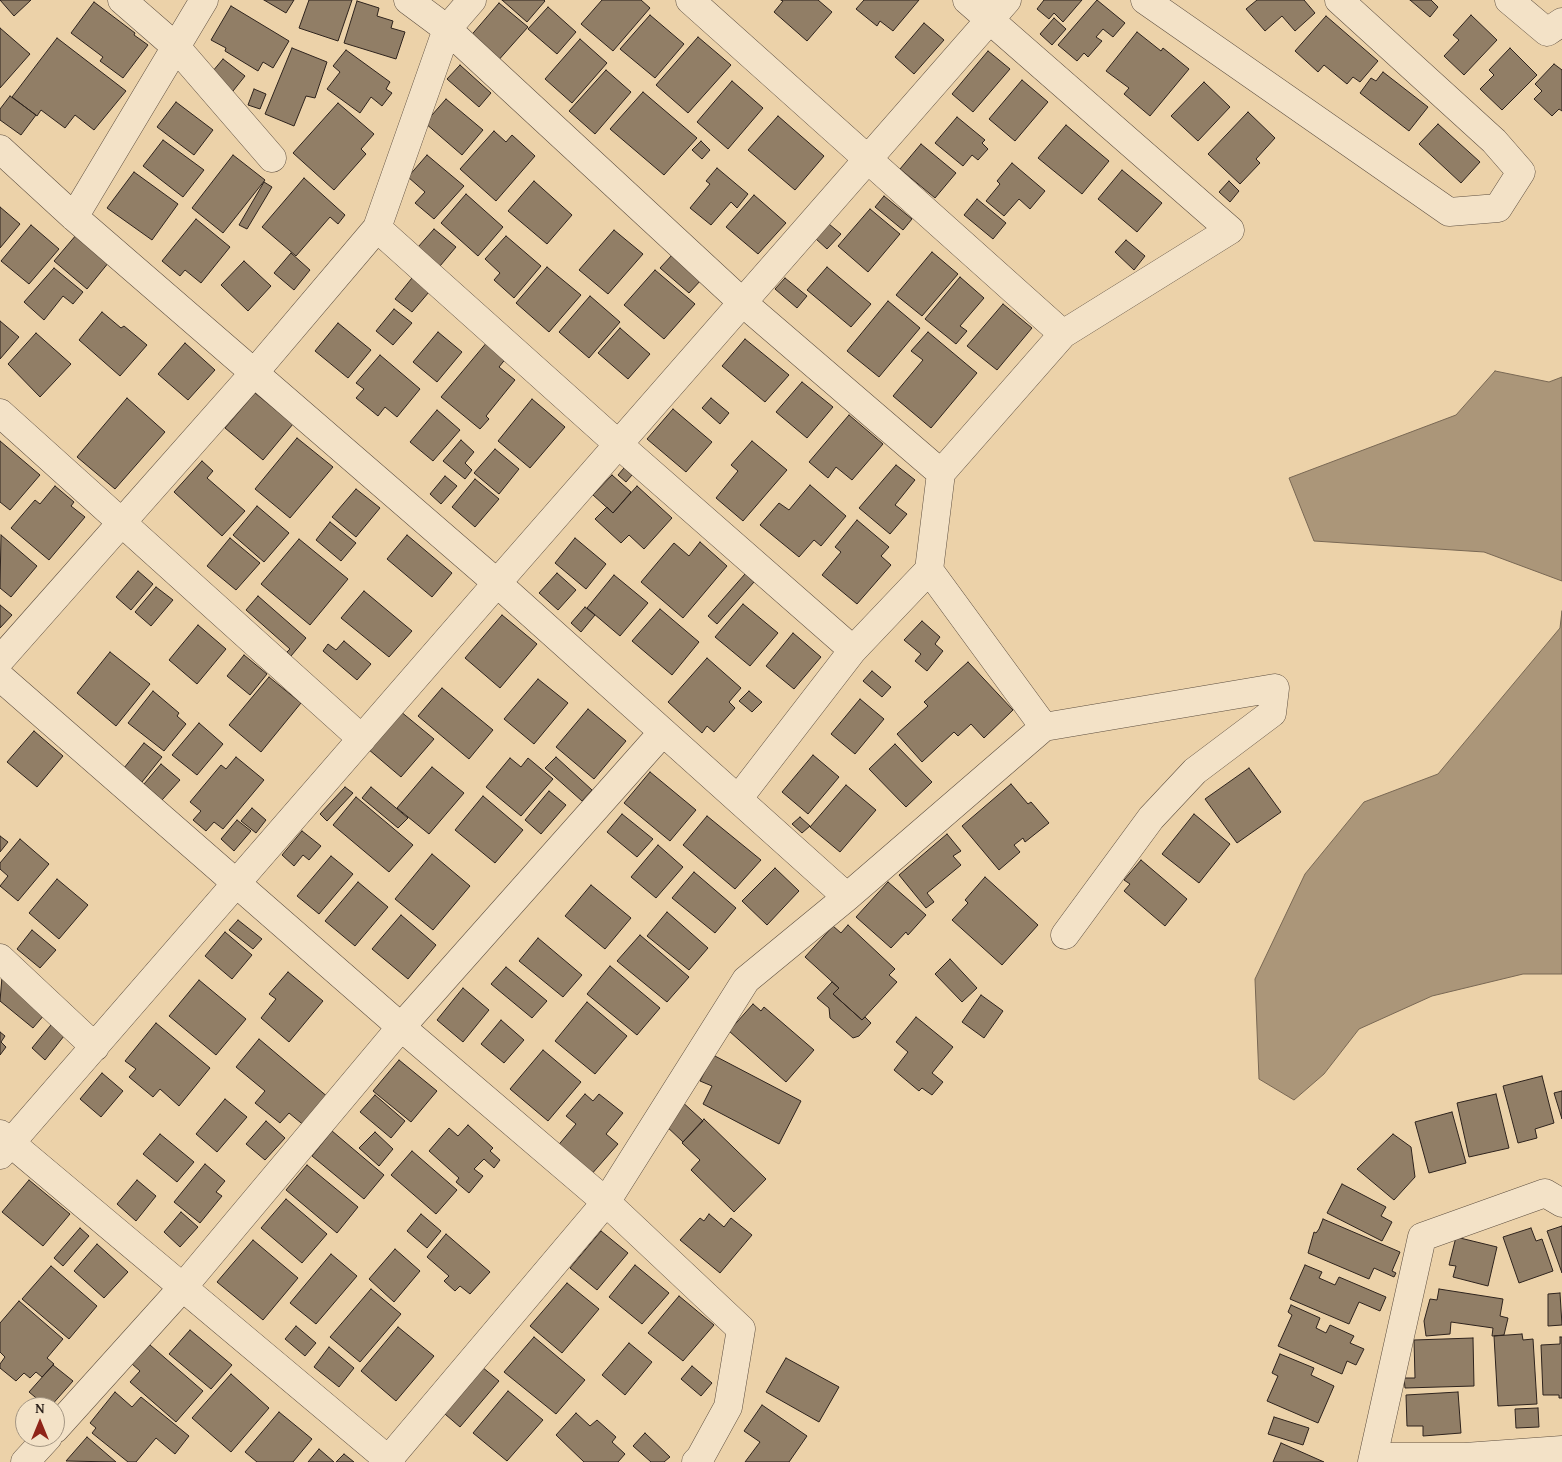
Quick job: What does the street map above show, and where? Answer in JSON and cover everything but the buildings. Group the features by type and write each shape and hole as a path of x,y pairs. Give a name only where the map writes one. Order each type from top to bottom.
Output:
{"street":[{"path":"122,0 176,47 272,158"},
{"path":"74,217 204,0"},
{"path":"408,0 447,29 742,302 941,473"},
{"path":"0,660 254,373 377,228 447,29 472,0"},
{"path":"690,0 869,158 1063,334"},
{"path":"738,799 853,650 929,570 941,473 1063,334 1230,230 967,0"},
{"path":"1007,0 496,583 95,1047 4,1144 183,1287 390,1461 606,1202 746,980 847,897 1044,727 1275,688 1272,713 1195,771 1151,818 1065,935"},
{"path":"1145,0 1449,212 1498,208 1521,172 1494,141 1339,0"},
{"path":"1509,0 1547,32 1562,22"},
{"path":"0,149 74,217 496,583 847,897"},
{"path":"377,228 618,444 853,650"},
{"path":"0,413 362,739"},
{"path":"929,570 1044,727"},
{"path":"0,677 238,883 401,1028 606,1202 741,1329 728,1407 696,1462"},
{"path":"65,1418 183,1287 401,1028 663,732"},
{"path":"0,958 95,1047"},
{"path":"1562,1203 1545,1192 1422,1237 1373,1460 1466,1460 1562,1450"},
{"path":"26,1462 39,1447"}],"shaded area":[{"path":"1495,371 1549,382 1562,377 1562,581 1484,552 1314,541 1289,478 1456,415"},
{"path":"1562,611 1562,974 1523,974 1432,996 1359,1029 1324,1074 1294,1100 1259,1079 1255,979 1305,874 1364,802 1438,774 1560,628"}]}
